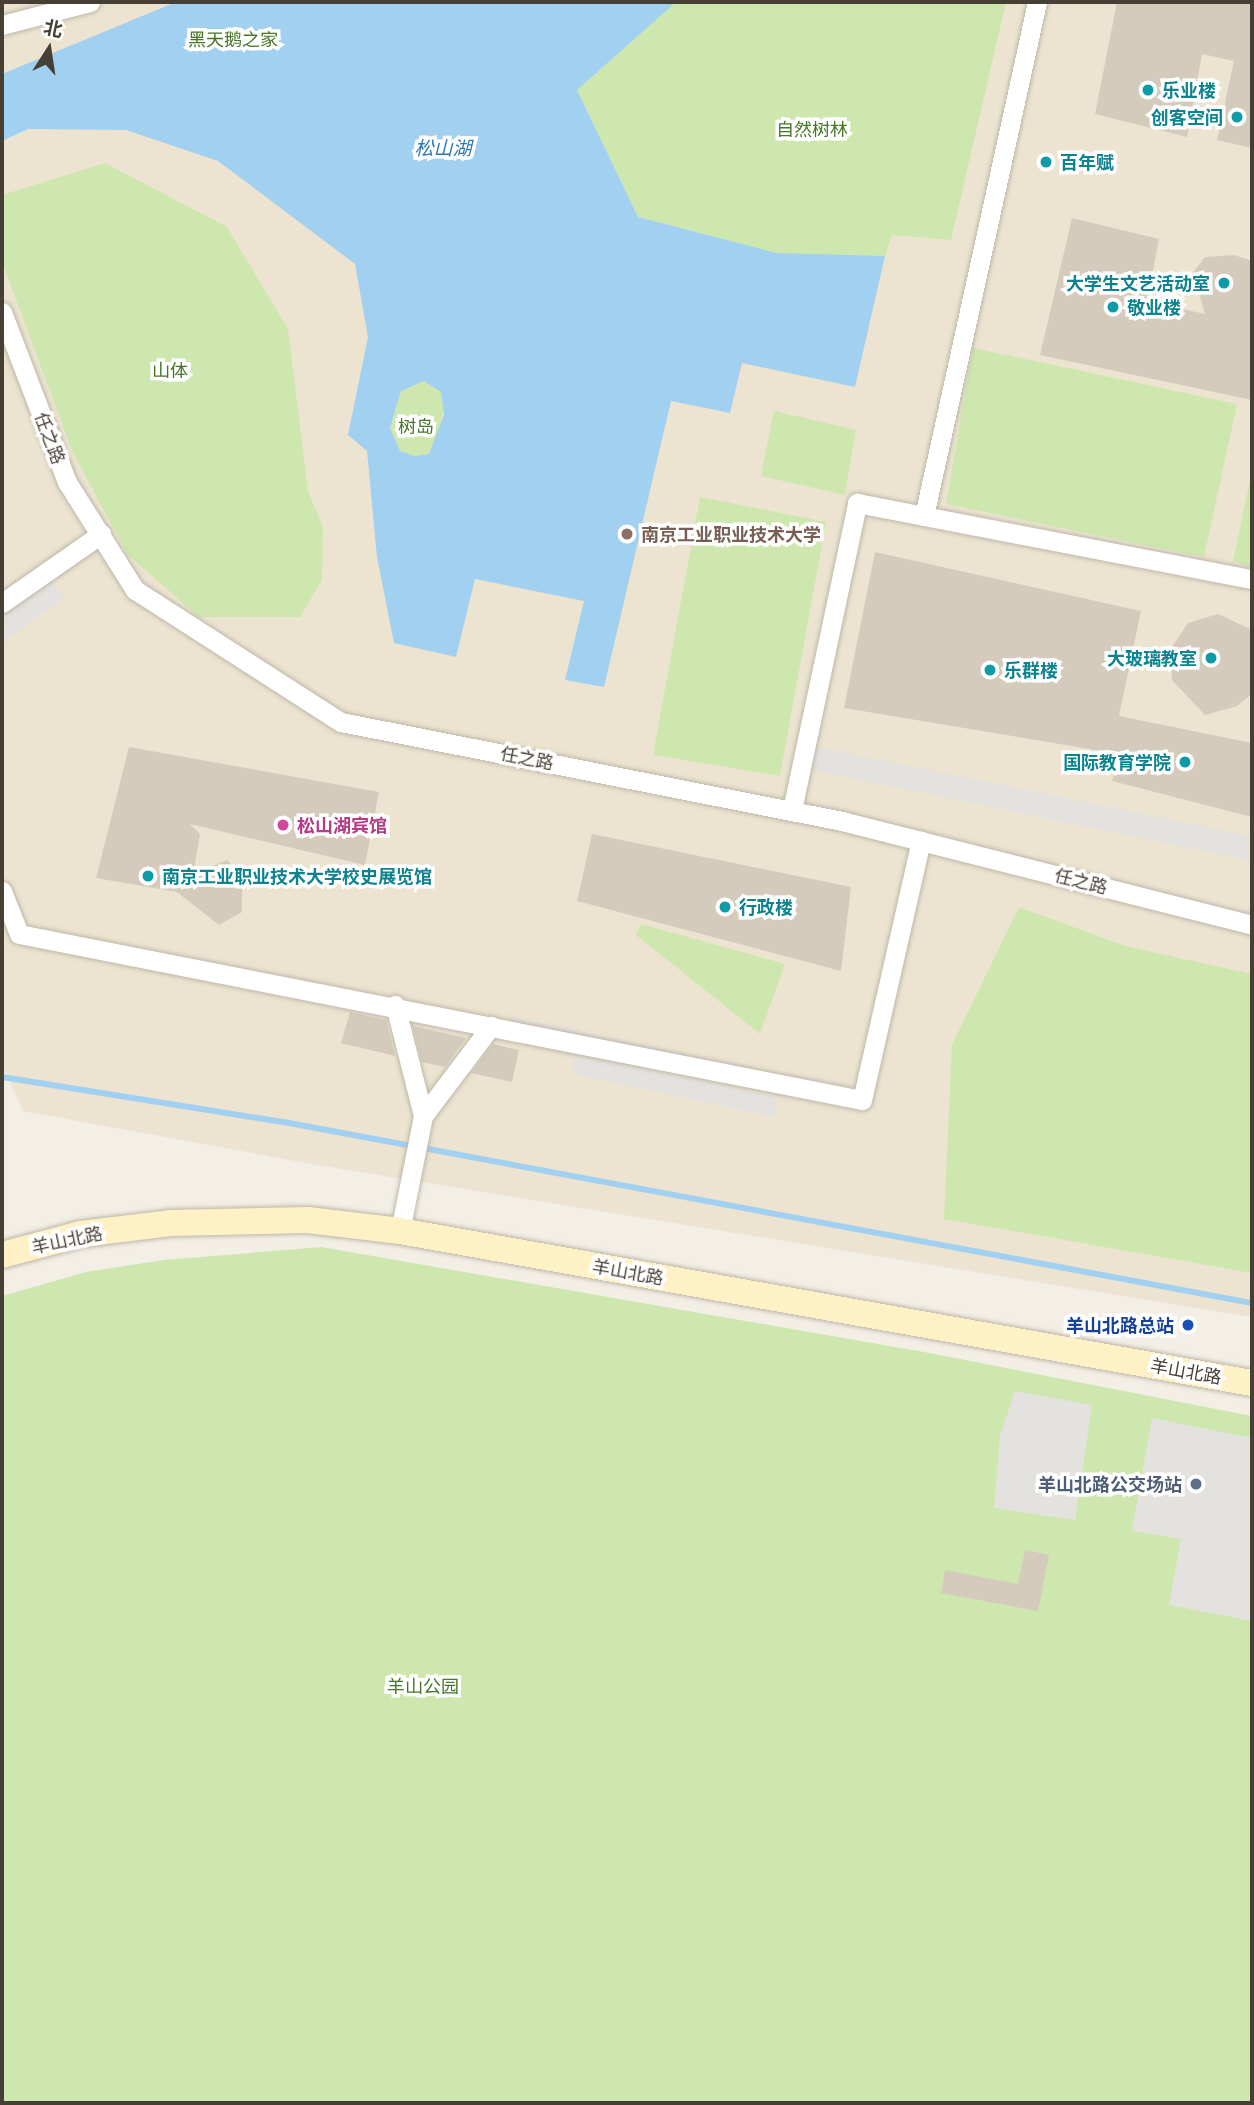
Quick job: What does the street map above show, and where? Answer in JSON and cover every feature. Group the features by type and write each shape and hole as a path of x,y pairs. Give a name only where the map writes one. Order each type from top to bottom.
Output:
{"street":[{"path":"2,24 90,2"},
{"path":"924,516 1037,2"},
{"name":"任之路","path":"2,312 67,482 135,590 341,722 792,810 1252,925"},
{"path":"792,810 857,503 1252,579"},
{"path":"2,603 101,534"},
{"path":"2,891 19,933 395,1005 862,1100 921,841"},
{"path":"395,1005 423,1116"},
{"path":"400,1231 423,1116 491,1026"},
{"name":"羊山北路","path":"2,1255 81,1234 242,1218 400,1231 1252,1383"}],"shaded area":[{"name":"南京工业职业技术大学","path":"2,2 1252,2 1252,1317 317,1165 23,1111 2,1065"},
{"path":"52,580 64,598 2,643 2,615"},
{"path":"814,746 1252,836 1252,861 806,769"},
{"path":"512,1017 749,1067 748,1073 509,1025"},
{"path":"575,1054 778,1097 776,1117 572,1074"},
{"path":"1015,1391 1092,1405 1075,1520 994,1508 1000,1436"},
{"name":"羊山北路公交场站","path":"1152,1418 1252,1438 1252,1621 1169,1605 1181,1539 1132,1531"}],"green space":[{"name":"自然树林","path":"674,2 1006,2 951,240 892,235 885,256 819,258 688,242 638,217 577,90"},
{"name":"山体","path":"105,163 227,227 288,329 308,491 323,527 322,580 300,617 199,617 128,555 73,453 2,262 2,195"},
{"path":"973,348 1237,404 1204,557 946,504"},
{"name":"树岛","path":"424,381 441,392 445,402 438,439 429,454 415,456 400,451 390,429 401,391"},
{"path":"774,411 856,430 845,495 761,476"},
{"path":"1252,471 1252,568 1233,561"},
{"path":"700,497 826,522 780,776 653,755"},
{"path":"1019,907 1125,946 1252,974 1252,1273 944,1219 952,1045"},
{"path":"641,924 785,964 760,1034 636,935"},
{"name":"羊山公园","path":"321,1247 924,1352 1252,1416 1252,2103 2,2103 2,1296 86,1272 164,1260"}],"water":[{"name":"松山湖","path":"176,2 676,2 577,90 638,217 776,253 885,256 855,387 742,363 730,413 671,401 604,687 565,680 584,601 475,579 456,657 394,643 377,557 367,451 348,435 368,337 355,264 218,161 126,130 28,129 2,141 2,74","holes":["424,381 441,392 444,415 429,454 415,456 400,451 390,428 401,391"]}],"building":[{"name":"乐业楼","path":"1117,2 1252,2 1252,148 1217,140 1234,61 1202,54 1187,137 1095,114"},
{"name":"敬业楼","path":"1072,218 1159,239 1147,301 1205,314 1193,273 1205,257 1234,255 1252,261 1252,400 1040,355"},
{"name":"乐群楼","path":"875,552 1141,611 1119,716 1252,743 1252,817 1112,781 1119,754 844,708"},
{"name":"大玻璃教室","path":"1218,614 1252,630 1252,694 1237,706 1205,715 1172,680 1170,650 1188,623"},
{"name":"松山湖宾馆","path":"129,747 379,792 365,865 190,824 200,834 193,875 227,860 242,875 242,912 219,925 177,892 96,878"},
{"name":"行政楼","path":"592,834 851,887 841,971 577,901"},
{"path":"350,1012 386,1020 395,1056 341,1043"},
{"path":"413,1026 466,1038 445,1067 422,1062"},
{"path":"493,1044 519,1050 512,1082 471,1073"},
{"path":"1025,1550 1049,1555 1038,1611 941,1593 945,1570 1018,1584"}],"waterway":[{"path":"2,1077 289,1123 1252,1303"}],"place":[{"name":"乐业楼","path":"1148,90"},
{"name":"创客空间","path":"1237,117"},
{"name":"百年赋","path":"1046,162"},
{"name":"大学生文艺活动室","path":"1224,283"},
{"name":"敬业楼","path":"1113,307"},
{"name":"南京工业职业技术大学","path":"627,534"},
{"name":"大玻璃教室","path":"1211,658"},
{"name":"乐群楼","path":"990,670"},
{"name":"国际教育学院","path":"1185,762"},
{"name":"松山湖宾馆","path":"283,825"},
{"name":"南京工业职业技术大学校史展览馆","path":"148,876"},
{"name":"行政楼","path":"725,907"},
{"name":"羊山北路总站","path":"1188,1325"},
{"name":"羊山北路公交场站","path":"1196,1484"}],"park label":[{"name":"黑天鹅之家","path":"233,39"}]}
